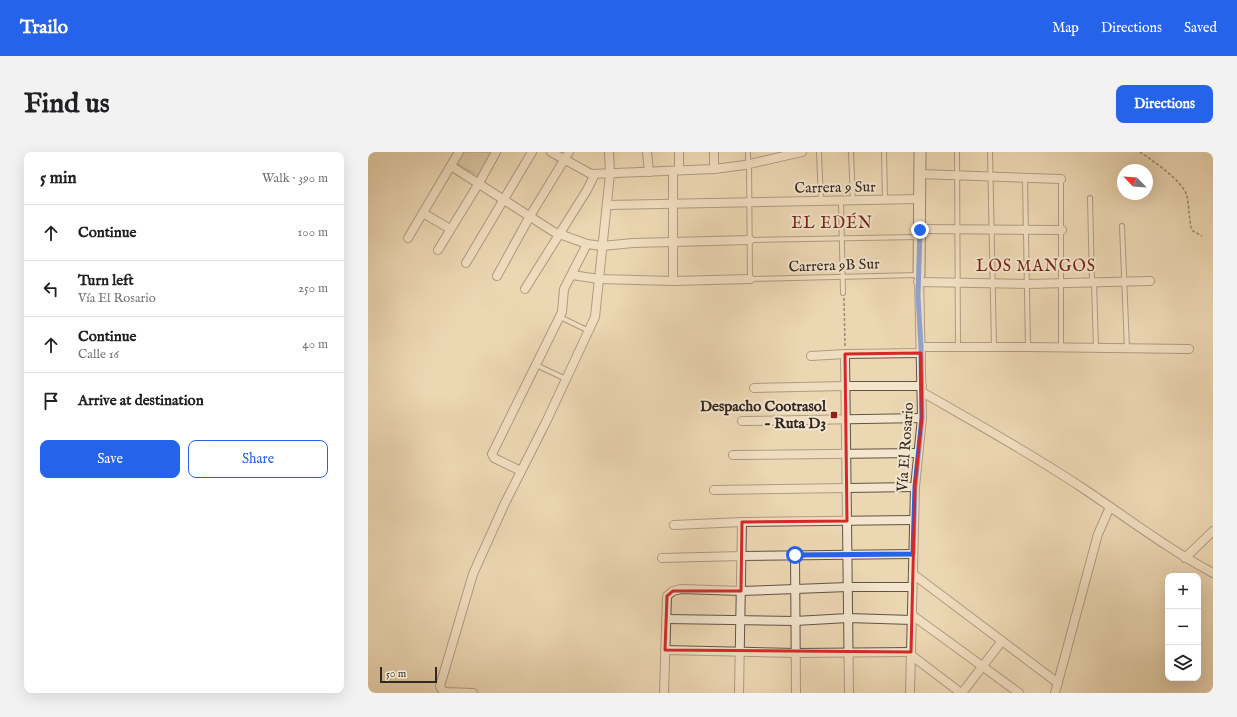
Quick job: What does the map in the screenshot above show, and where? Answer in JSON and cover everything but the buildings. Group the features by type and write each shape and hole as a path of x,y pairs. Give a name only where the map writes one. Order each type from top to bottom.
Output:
{"street":[{"path":"408,238 459,152"},
{"path":"438,250 496,152"},
{"path":"466,263 532,152"},
{"path":"551,152 567,156 591,174 714,169 748,164 782,154 802,152"},
{"path":"472,693 445,692 439,690 473,574 505,503 595,317 610,174 609,152"},
{"path":"647,152 649,172"},
{"path":"673,281 673,204 679,152"},
{"path":"714,152 714,169"},
{"path":"920,152 919,278 993,284 1150,281"},
{"path":"497,276 530,216 567,156"},
{"path":"451,166 559,234 587,244 602,246 750,240"},
{"path":"525,289 588,190 595,174"},
{"path":"920,174 1061,179"},
{"name":"Carrera 9 Sur","path":"607,204 750,203 920,199"},
{"path":"423,212 450,229"},
{"path":"919,233 957,230 1062,230"},
{"path":"521,471 494,458 492,454 560,317 562,312 564,288 587,244"},
{"path":"572,275 599,279 673,281 750,279"},
{"name":"Vía El Rosario","path":"910,693 915,487 922,418 919,278"},
{"path":"811,356 921,350 958,346 1189,349"},
{"path":"845,354 846,454 848,488 849,693"},
{"path":"754,388 846,386 922,389 1022,448 1186,558 1213,573"},
{"path":"742,420 922,418"},
{"path":"733,455 918,453"},
{"path":"714,490 915,487"},
{"path":"1055,693 1098,534 1110,507"},
{"path":"674,525 742,522 914,520"},
{"path":"739,693 742,522"},
{"path":"1186,558 1213,531"},
{"path":"662,558 913,554"},
{"path":"795,555 796,693"},
{"path":"913,574 1058,684"},
{"path":"664,693 667,596 673,591 741,591 848,586 912,587"},
{"path":"666,619 795,621 848,618 912,618 1019,693"},
{"path":"665,650 740,653 849,652 911,654 962,693 1002,641"}],"lane":[{"path":"748,152 750,279"},
{"path":"819,152 821,201"},
{"path":"852,152 853,201"},
{"path":"884,152 885,200"},
{"path":"957,152 958,346"},
{"path":"990,152 994,346"},
{"path":"1025,178 1028,346"},
{"path":"1061,179 1061,347"},
{"path":"1090,198 1096,348"},
{"path":"841,201 843,293"},
{"path":"1122,226 1127,348"},
{"path":"750,240 842,239 919,233"},
{"name":"Carrera 9B Sur","path":"750,279 843,277 919,278"},
{"path":"560,317 589,331"},
{"path":"536,364 566,379"}],"path":[{"path":"1140,152 1158,164 1182,188 1187,196 1191,227 1193,231 1202,236"},
{"path":"843,293 845,354"}],"highlighted area":[{"path":"921,353 922,418 915,487 911,652 665,650 667,596 673,591 741,591 742,522 847,521 845,354"}],"shaded area":[{"path":"462,152 492,152 479,176 456,163"}],"place":[{"name":"Despacho Cootrasol - Ruta D3","path":"834,415"}],"district":[{"name":"EL EDÉN","path":"832,222"},
{"name":"LOS MANGOS","path":"1036,265"}],"route":[{"path":"795,555 913,554 915,487 922,418 921,347 918,296 920,230"}]}
